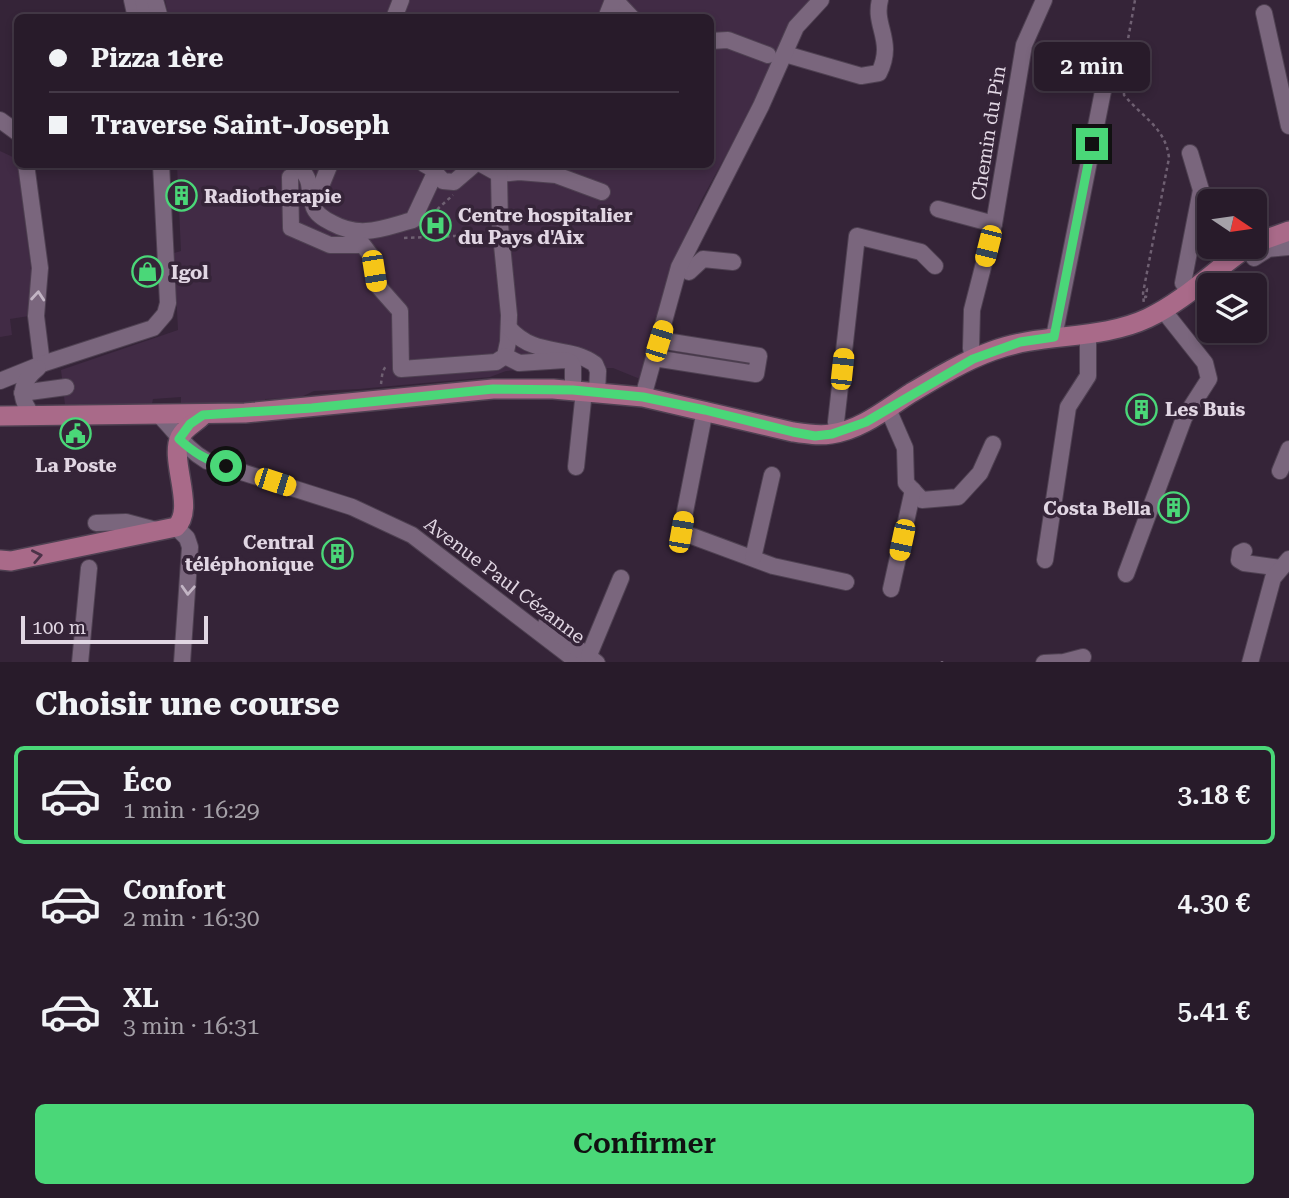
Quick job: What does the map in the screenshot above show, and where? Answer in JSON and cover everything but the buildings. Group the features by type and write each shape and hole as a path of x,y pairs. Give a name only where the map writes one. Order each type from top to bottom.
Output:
{"main road":[{"path":"1267,242 1289,231"},
{"path":"3,418 160,416 183,413 203,415 312,408 493,389 584,391 643,397 815,436 838,432 866,422 973,359 1012,344 1088,335 1154,315 1191,293 1238,259"},
{"path":"0,560 11,561 93,532 168,529 183,516 179,439 190,424 203,415"}],"street":[{"path":"614,0 628,14"},
{"path":"643,397 679,267 796,27 821,0"},
{"path":"785,54 862,76 879,74 885,61 886,42 878,8 880,0"},
{"name":"Chemin du Pin","path":"973,359 972,310 994,224 1024,45 1044,0"},
{"path":"1264,13 1289,126"},
{"path":"714,41 728,40 768,55"},
{"path":"1054,337 1108,66 1125,57"},
{"path":"1190,153 1201,190 1183,283 1191,293"},
{"path":"27,168 40,268 36,316 42,364"},
{"path":"2,382 42,364 153,328 165,314 168,303 161,168"},
{"path":"313,205 328,168"},
{"path":"470,168 454,182 443,181 429,169 412,220 360,233 345,230 318,214 313,205 310,179 294,171 291,228 330,245 363,245 372,257 377,285 400,311 401,369 496,362 505,356 509,328 500,225 499,174"},
{"path":"488,168 499,174 547,169 602,192"},
{"path":"938,209 994,224"},
{"path":"838,432 836,422 857,236 921,252 935,266"},
{"path":"1267,249 1289,247"},
{"path":"689,272 703,259 733,261"},
{"path":"1126,574 1184,418 1209,380 1205,363 1154,315"},
{"path":"509,328 526,343 577,355 595,364 598,371 584,391 576,467"},
{"path":"1045,560 1068,407 1088,376 1088,335"},
{"path":"654,358 756,374 759,356 659,341"},
{"path":"505,356 519,363 565,360 571,362 584,391"},
{"path":"34,417 25,407 22,393 29,375 42,364"},
{"path":"2,382 22,393 66,387"},
{"path":"887,409 905,448 906,484 922,500 958,497 980,473 993,444"},
{"path":"705,410 681,532 774,565 845,582"},
{"name":"Avenue Paul Cézanne","path":"160,416 191,451 207,461 352,507 412,535 447,562 467,568 478,575 588,660"},
{"path":"1280,471 1289,449"},
{"path":"182,481 185,473 193,466 207,461"},
{"path":"753,558 772,475"},
{"path":"891,589 913,490"},
{"path":"168,529 187,538 190,547 183,662"},
{"path":"1244,551 1240,553 1239,560 1244,564 1285,564"},
{"path":"1250,662 1273,578 1285,564"},
{"path":"80,662 89,568"},
{"path":"588,660 621,578"},
{"path":"1064,662 1083,657"}],"path":[{"path":"1135,0 1125,57 1124,95 1159,130 1169,158 1144,288 1144,298 1154,315"},
{"path":"393,239 482,236 489,226 500,225"},
{"path":"380,401 385,367 392,362 401,361"}],"shaded area":[{"name":"Centre hospitalier du Pays d'Aix","path":"165,0 811,0 702,199 677,254 640,379 613,368 550,368 506,371 490,377 314,391 299,398 265,399 265,404 181,405 181,397 153,399 152,404 65,405 61,370 178,330 174,253 181,251 177,168 714,168 714,14 168,14"},
{"path":"0,151 14,158 14,168 18,168 33,285 29,316 10,319 12,335 0,337"}],"place":[{"name":"Radiotherapie","path":"181,196"},
{"name":"Centre hospitalier du Pays d'Aix","path":"435,226"},
{"name":"Igol","path":"148,272"},
{"name":"Les Buis","path":"1142,409"},
{"name":"La Poste","path":"76,434"},
{"name":"Costa Bella","path":"1174,508"},
{"name":"Central téléphonique","path":"337,553"}],"route":[{"path":"226,466 207,461 179,439 190,424 203,415 312,408 493,389 611,393 705,410 815,436 845,431 866,422 973,359 1020,342 1054,337 1092,144"}]}
